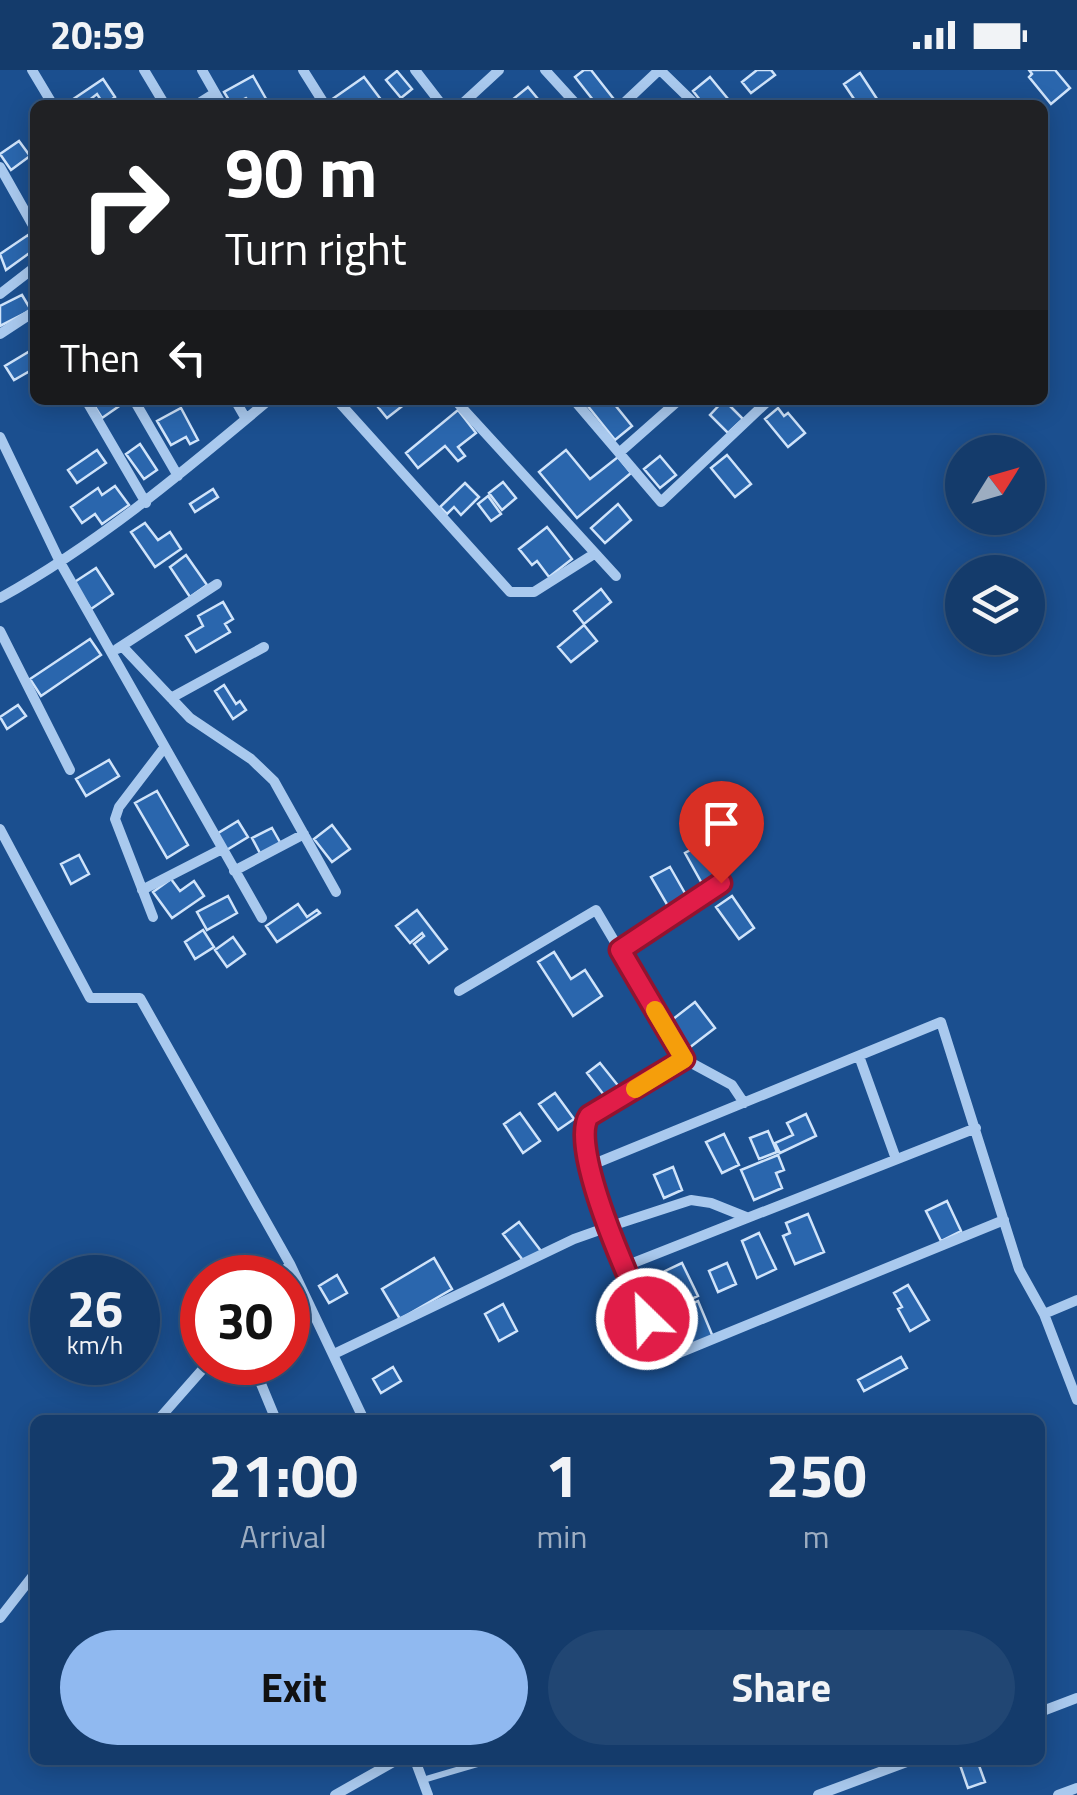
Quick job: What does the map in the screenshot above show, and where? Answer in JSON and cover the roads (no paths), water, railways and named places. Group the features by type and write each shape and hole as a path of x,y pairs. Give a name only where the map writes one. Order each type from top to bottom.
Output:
{"street":[{"path":"32,70 51,100"},
{"path":"144,70 162,100"},
{"path":"202,70 219,100"},
{"path":"303,70 321,100"},
{"path":"415,70 438,100"},
{"path":"467,100 499,70"},
{"path":"545,70 572,100"},
{"path":"627,100 660,70 691,100"},
{"path":"205,100 216,94"},
{"path":"0,167 30,220"},
{"path":"0,294 30,271"},
{"path":"0,334 30,315"},
{"path":"89,405 146,503"},
{"path":"137,405 178,476"},
{"path":"238,405 246,419"},
{"path":"0,598 60,564 146,503 263,405"},
{"path":"342,405 510,592 534,592 594,554"},
{"path":"459,405 616,576"},
{"path":"578,405 662,502 764,405"},
{"path":"619,453 673,405"},
{"path":"0,437 60,564 262,918"},
{"path":"110,654 217,584"},
{"path":"0,631 70,770"},
{"path":"122,646 190,718 264,769 283,795 336,892"},
{"path":"170,698 264,647"},
{"path":"153,917 114,819 164,748"},
{"path":"0,829 90,998 140,998 285,1255"},
{"path":"234,871 304,834"},
{"path":"142,890 222,849"},
{"path":"620,950 721,883"},
{"path":"459,991 596,910 684,1059 732,1085 744,1103"},
{"path":"589,1166 941,1022 1019,1268 1044,1314 1077,1399"},
{"path":"858,1056 896,1159"},
{"path":"684,1059 589,1116 584,1124 589,1166 608,1227 663,1352 674,1355 1004,1220"},
{"path":"624,1267 976,1128"},
{"path":"334,1354 574,1239 608,1227 691,1200 711,1203 746,1217"},
{"path":"1044,1314 1077,1300"},
{"path":"310,1305 362,1415"},
{"path":"162,1415 189,1385"},
{"path":"262,1385 274,1415"},
{"path":"0,1618 30,1579"},
{"path":"1045,1710 1077,1698"},
{"path":"335,1795 388,1765"},
{"path":"417,1765 428,1795"},
{"path":"818,1795 899,1765"},
{"path":"1058,1795 1077,1788"}],"lane":[{"path":"423,1780 474,1765"}]}
